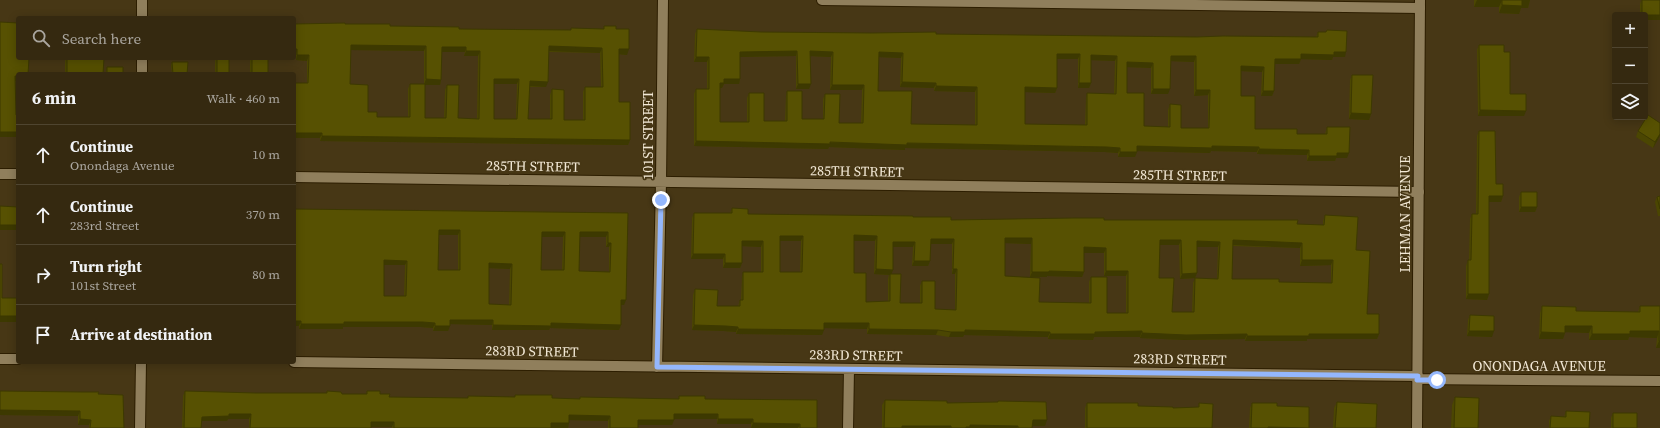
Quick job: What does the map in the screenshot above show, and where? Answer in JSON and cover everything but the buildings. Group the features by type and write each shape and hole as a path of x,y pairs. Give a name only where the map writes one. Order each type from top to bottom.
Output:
{"street":[{"path":"142,0 142,16"},
{"name":"101ST STREET","path":"657,367 663,0"},
{"path":"822,0 1420,4"},
{"name":"LEHMAN AVENUE","path":"1417,428 1420,4"},
{"path":"142,60 142,72"},
{"path":"0,174 16,174"},
{"name":"285TH STREET","path":"296,177 1419,192"},
{"path":"0,358 16,359"},
{"name":"283RD STREET","path":"296,362 1418,378"},
{"path":"140,428 141,364"},
{"path":"848,428 849,369"},
{"name":"ONONDAGA AVENUE","path":"1418,378 1660,381"}],"route":[{"path":"661,200 657,367 1418,376 1417,380 1437,380"}]}
